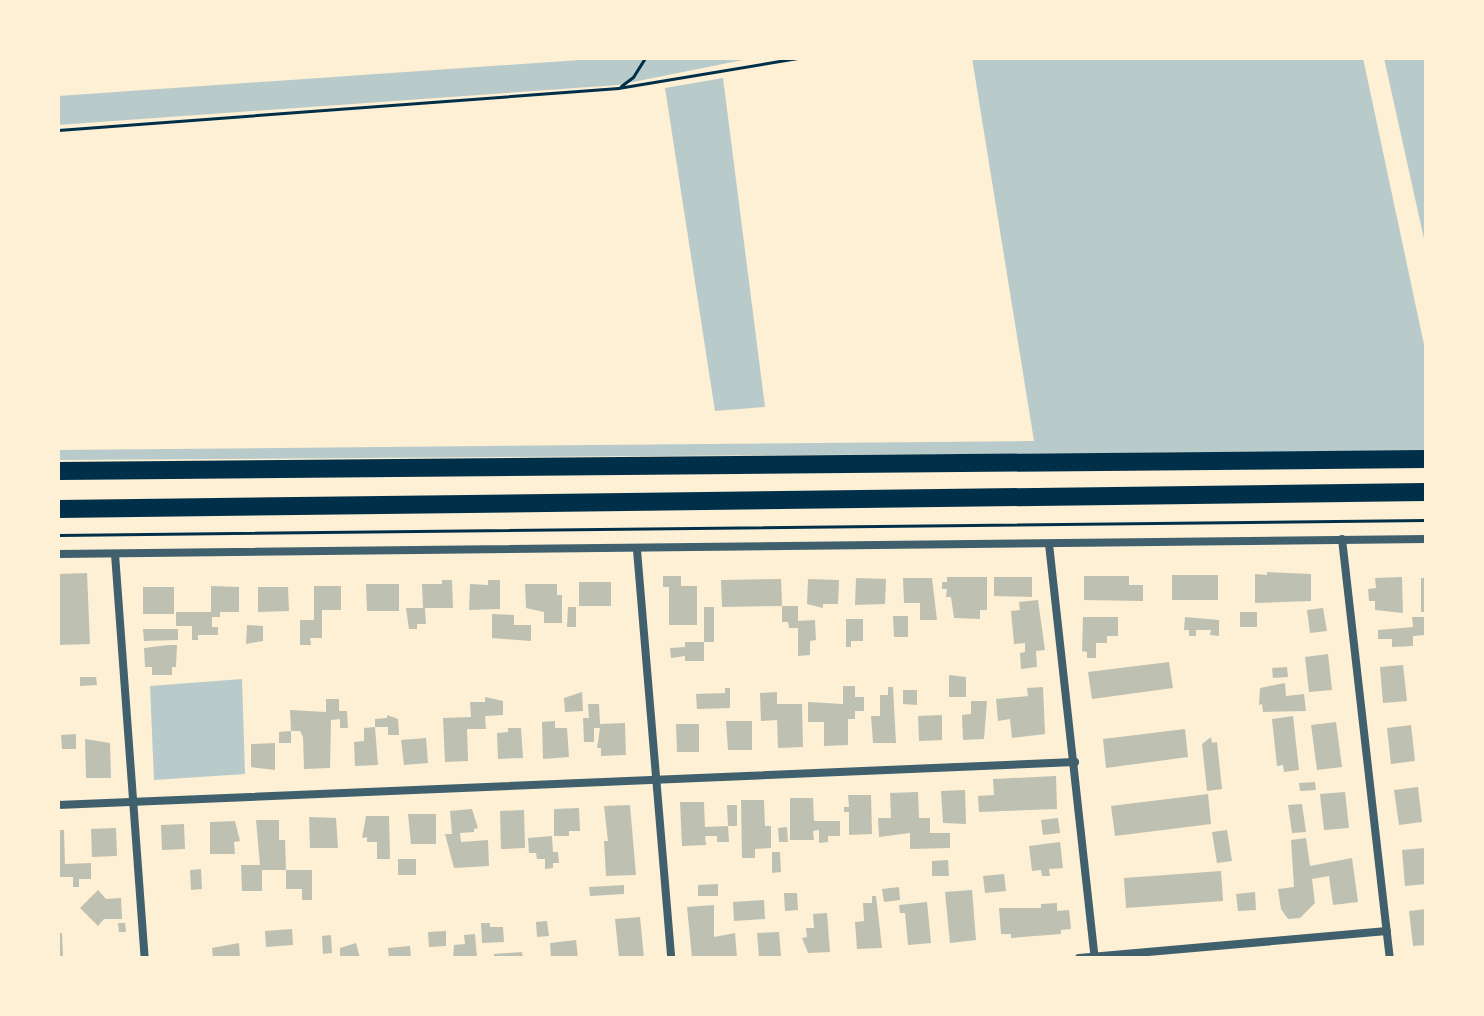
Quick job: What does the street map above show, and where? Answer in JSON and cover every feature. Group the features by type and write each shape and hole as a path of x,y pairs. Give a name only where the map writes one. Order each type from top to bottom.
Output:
{"main road":[{"path":"58,471 1426,459"},
{"path":"58,509 1426,492"}],"street":[{"path":"1342,539 1390,958"},
{"path":"58,554 1426,539"},
{"path":"1049,544 1094,957"},
{"path":"637,550 671,958"},
{"path":"115,554 145,958"},
{"path":"58,805 656,777 1075,762"},
{"path":"1079,958 1387,931"}],"path":[{"path":"618,88 633,77 645,58"},
{"path":"58,130 618,88 798,58"},
{"path":"58,535 1426,520"}],"shaded area":[{"path":"608,58 753,58 618,85 58,125 58,96"},
{"path":"972,58 1363,58 1426,354 1426,451 58,460 58,450 1034,441"},
{"path":"1384,58 1426,58 1426,248"},
{"path":"723,78 765,407 715,411 665,88"},
{"path":"242,679 245,774 154,780 150,686"}],"building":[{"path":"1267,572 1311,574 1311,601 1255,603 1255,574 1267,575"},
{"path":"87,573 90,644 58,645 58,574"},
{"path":"1172,575 1218,575 1218,600 1172,600"},
{"path":"663,576 681,576 681,586 697,586 697,625 669,625 669,587 663,587"},
{"path":"1084,576 1129,576 1129,585 1143,585 1143,601 1084,600"},
{"path":"947,577 987,577 987,610 980,610 980,619 954,618 951,597 946,597 947,589 942,589 942,582 947,582"},
{"path":"994,577 1032,577 1032,597 994,596"},
{"path":"1402,577 1403,613 1375,610 1375,601 1369,601 1368,589 1376,588 1375,578"},
{"path":"856,578 886,579 885,604 855,605"},
{"path":"903,578 932,578 937,620 920,620 920,603 904,603"},
{"path":"1421,578 1426,578 1426,612 1421,612"},
{"path":"781,579 782,606 722,607 721,580"},
{"path":"808,579 839,580 838,604 823,604 823,608 807,604"},
{"path":"442,580 452,580 453,608 425,608 426,624 417,624 417,629 409,629 406,608 423,608 422,584 442,584"},
{"path":"488,580 500,580 500,609 469,610 470,584 488,585"},
{"path":"579,582 611,582 611,606 579,606"},
{"path":"366,584 399,584 399,611 367,611"},
{"path":"525,584 557,584 557,595 562,595 562,623 544,623 544,612 526,608"},
{"path":"211,586 239,587 239,612 220,612 220,617 212,617 212,627 218,627 218,635 198,635 198,640 192,640 192,626 176,626 176,612 211,612"},
{"path":"314,586 341,586 341,610 322,610 322,638 310,638 311,645 300,645 300,620 314,620"},
{"path":"143,587 174,587 174,614 143,614"},
{"path":"258,587 288,587 289,611 258,612"},
{"path":"1038,600 1045,650 1036,651 1037,667 1021,669 1020,653 1025,652 1025,643 1014,644 1011,611 1020,610 1019,602"},
{"path":"782,606 798,606 798,621 815,620 816,640 810,641 810,655 798,656 798,628 789,628 788,622 782,622"},
{"path":"568,607 576,607 576,627 567,627"},
{"path":"704,607 714,607 714,642 704,642"},
{"path":"1323,608 1327,631 1310,633 1307,610"},
{"path":"1240,612 1257,612 1257,627 1240,627"},
{"path":"492,614 514,615 514,625 531,625 531,641 492,638"},
{"path":"893,616 908,616 908,637 894,637"},
{"path":"1083,617 1118,617 1118,636 1107,636 1107,643 1096,643 1096,658 1087,658 1087,652 1082,651"},
{"path":"1185,617 1219,620 1219,636 1210,635 1211,630 1196,630 1196,636 1189,636 1189,630 1184,630"},
{"path":"1412,617 1424,617 1425,635 1413,636 1413,646 1392,647 1392,639 1378,639 1378,630 1413,627"},
{"path":"846,619 863,619 863,641 851,641 851,647 846,647"},
{"path":"247,625 263,626 263,641 246,644"},
{"path":"143,629 178,629 178,640 144,641"},
{"path":"685,642 704,642 704,661 685,661 685,656 671,658 670,648 685,647"},
{"path":"177,645 176,667 172,667 172,675 152,675 152,667 145,667 144,648"},
{"path":"1328,654 1332,690 1309,692 1305,657"},
{"path":"1169,662 1173,688 1092,699 1088,672"},
{"path":"1403,665 1407,701 1383,703 1380,667"},
{"path":"1287,667 1288,677 1273,678 1272,668"},
{"path":"949,675 966,677 966,697 949,697"},
{"path":"80,677 96,677 97,685 80,686"},
{"path":"1285,683 1286,696 1304,694 1306,711 1263,712 1262,704 1259,705 1260,688"},
{"path":"843,686 855,686 855,697 864,697 864,711 855,711 855,719 848,719 848,745 824,746 824,722 808,722 808,702 843,704"},
{"path":"888,687 893,687 896,743 873,743 871,716 880,716 880,695 888,695"},
{"path":"1043,687 1045,734 1012,738 1010,719 998,721 996,699 1028,696 1027,688"},
{"path":"725,688 730,688 730,708 697,709 696,694 725,693"},
{"path":"903,690 917,690 917,705 903,704"},
{"path":"582,692 583,711 565,712 564,698"},
{"path":"777,692 777,704 802,704 803,747 778,748 777,720 761,721 760,693"},
{"path":"485,697 503,701 503,715 485,716 486,729 467,729 468,761 445,762 443,718 471,717 470,702 485,702"},
{"path":"326,699 339,699 339,711 347,711 348,728 340,728 340,719 331,720 330,768 304,769 303,737 300,731 291,731 290,710 326,712"},
{"path":"971,701 987,701 984,739 963,740 962,715 971,714"},
{"path":"588,704 599,704 600,724 625,723 626,755 601,756 601,748 597,748 600,728 594,728 594,742 584,742 583,718 589,718"},
{"path":"387,715 398,719 399,735 388,735 388,727 375,727 375,719 387,718"},
{"path":"942,715 942,740 919,741 918,716"},
{"path":"1293,716 1299,770 1284,772 1283,765 1277,766 1272,719"},
{"path":"555,721 555,728 567,728 569,757 543,759 542,722"},
{"path":"726,721 752,721 752,750 728,750"},
{"path":"1336,722 1342,767 1317,770 1311,725"},
{"path":"676,724 699,724 699,752 677,752"},
{"path":"1411,725 1415,761 1391,764 1387,728"},
{"path":"375,727 378,765 355,766 354,742 364,741 364,728"},
{"path":"508,728 521,728 523,758 498,759 497,733 508,732"},
{"path":"1185,729 1188,757 1106,768 1103,739"},
{"path":"291,731 291,743 279,743 279,732"},
{"path":"76,734 76,749 62,749 61,735"},
{"path":"1211,737 1212,743 1217,742 1222,789 1207,791 1202,744"},
{"path":"426,738 428,763 404,765 401,740"},
{"path":"85,739 110,743 111,778 86,778"},
{"path":"275,743 275,770 251,767 251,744"},
{"path":"1056,776 1057,809 979,812 978,796 994,795 993,779"},
{"path":"1315,782 1316,790 1300,791 1299,783"},
{"path":"1418,787 1422,822 1399,825 1394,790"},
{"path":"965,790 966,824 943,823 941,791"},
{"path":"918,792 919,818 930,818 930,833 950,833 950,848 910,849 910,833 879,837 878,818 891,818 890,793"},
{"path":"1345,792 1349,828 1324,830 1320,794"},
{"path":"1208,794 1211,824 1115,836 1111,806"},
{"path":"848,795 871,795 872,834 849,835 849,812 844,812 844,807 849,807"},
{"path":"790,798 813,798 814,821 840,821 840,836 828,836 828,842 819,843 819,830 813,831 814,840 790,840"},
{"path":"741,800 764,800 765,826 771,826 771,848 755,849 755,858 742,858"},
{"path":"680,802 704,802 705,827 728,826 729,842 717,842 717,836 705,836 706,845 682,846"},
{"path":"1302,804 1306,832 1292,833 1288,805"},
{"path":"630,805 636,875 606,876 604,841 608,841 604,806"},
{"path":"727,805 737,805 737,826 728,826"},
{"path":"579,808 580,831 569,831 569,836 554,836 554,809"},
{"path":"472,809 478,828 474,832 460,833 461,842 488,840 489,866 454,868 445,834 452,834 450,811"},
{"path":"524,810 525,848 501,849 500,811"},
{"path":"408,814 436,814 436,844 411,844"},
{"path":"366,816 389,816 390,859 377,859 377,842 367,842 367,837 362,838"},
{"path":"309,817 336,818 338,848 310,848"},
{"path":"1058,818 1060,833 1043,835 1041,820"},
{"path":"256,820 279,820 279,840 285,840 286,870 262,870 262,891 242,891 241,865 260,865"},
{"path":"235,821 240,841 234,842 235,854 210,854 210,822"},
{"path":"184,824 185,849 162,850 161,825"},
{"path":"787,827 788,842 779,842 778,828"},
{"path":"116,828 117,856 92,857 91,829"},
{"path":"58,830 64,830 65,864 91,863 91,879 79,879 79,887 73,887 73,877 58,877"},
{"path":"1227,830 1232,861 1217,863 1212,832"},
{"path":"552,836 553,852 558,852 559,863 545,869 545,859 537,859 536,853 529,853 528,838"},
{"path":"1306,838 1310,866 1352,858 1358,902 1333,905 1329,876 1312,879 1315,903 1300,918 1288,919 1281,909 1278,889 1294,887 1291,840"},
{"path":"1060,842 1063,868 1049,869 1050,876 1042,876 1041,870 1032,871 1029,846"},
{"path":"1425,848 1426,884 1405,886 1402,850"},
{"path":"772,852 780,852 781,872 772,873"},
{"path":"398,859 416,859 416,875 398,875"},
{"path":"948,860 949,876 932,876 932,861"},
{"path":"201,869 202,889 191,890 190,870"},
{"path":"286,870 312,870 312,900 302,900 302,889 286,889"},
{"path":"1221,871 1223,901 1126,908 1124,878"},
{"path":"1004,874 1006,891 985,893 983,876"},
{"path":"718,884 718,896 698,896 698,885"},
{"path":"624,885 624,894 590,896 589,887"},
{"path":"899,887 900,900 884,902 882,889"},
{"path":"98,890 106,899 121,898 122,919 104,919 98,926 80,908"},
{"path":"972,890 976,940 950,943 945,892"},
{"path":"1255,892 1256,910 1238,911 1236,894"},
{"path":"784,893 797,893 798,910 785,911"},
{"path":"872,896 876,896 882,948 857,949 855,922 864,921 863,903 872,903"},
{"path":"764,900 765,919 734,921 733,902"},
{"path":"927,902 931,943 908,945 905,913 900,913 899,905"},
{"path":"1057,903 1057,911 1069,910 1071,929 1061,930 1061,934 1011,938 1011,934 1001,934 999,908 1041,908 1041,904"},
{"path":"714,905 714,937 735,933 737,958 692,958 687,907"},
{"path":"1426,909 1426,945 1413,946 1409,911"},
{"path":"827,913 830,952 808,953 802,938 807,937 806,928 814,928 813,914"},
{"path":"640,917 644,958 619,958 615,919"},
{"path":"547,921 549,936 537,937 536,922"},
{"path":"118,923 125,923 126,932 119,932"},
{"path":"481,923 503,927 504,942 482,943"},
{"path":"292,929 293,945 266,947 265,931"},
{"path":"446,931 446,946 429,947 428,932"},
{"path":"779,932 781,956 759,957 757,933"},
{"path":"58,933 62,933 63,958 58,958"},
{"path":"475,934 477,958 453,958 454,945 465,944 464,935"},
{"path":"331,935 332,953 323,954 322,936"},
{"path":"576,940 578,958 551,958 550,943"},
{"path":"239,943 240,958 213,958 212,948"},
{"path":"356,943 360,958 340,958 340,948"},
{"path":"410,946 411,958 389,958 388,948"},
{"path":"522,952 523,958 494,958 494,954"}]}
